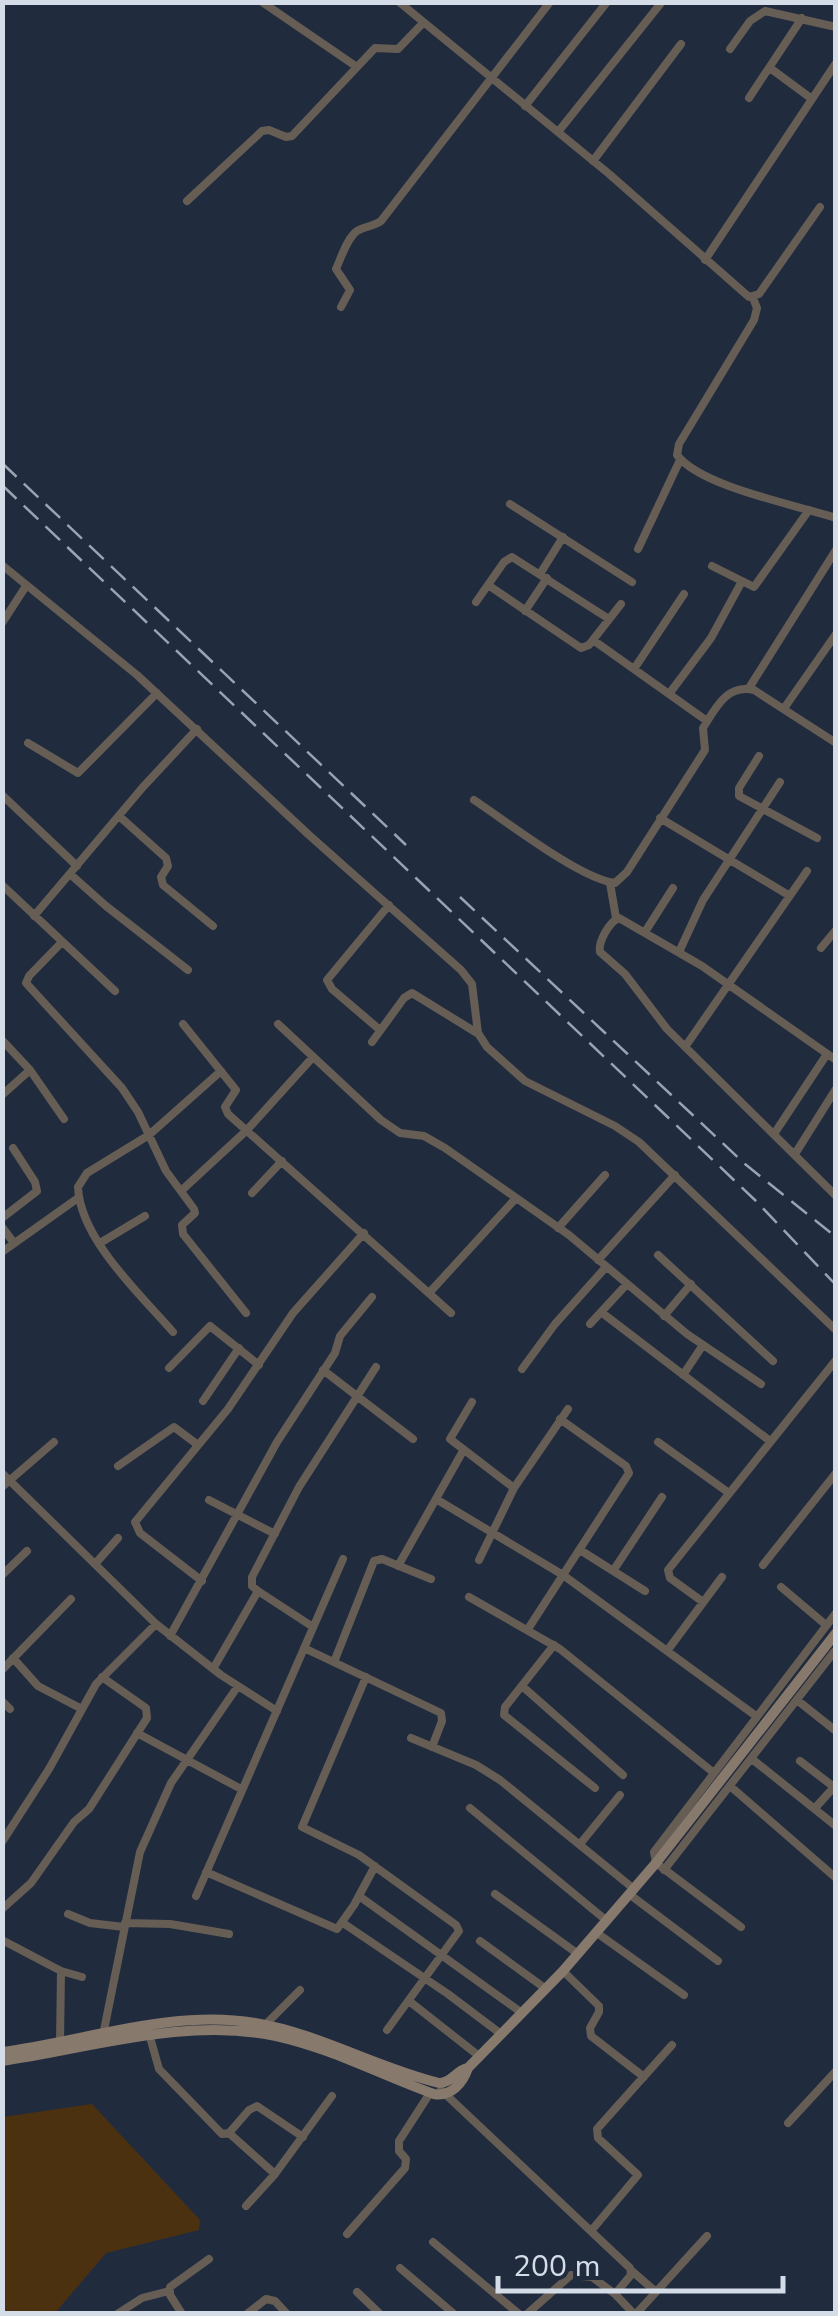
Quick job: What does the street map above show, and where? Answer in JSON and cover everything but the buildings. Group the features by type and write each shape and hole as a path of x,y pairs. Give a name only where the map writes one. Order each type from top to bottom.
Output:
{"street":[{"path":"262,2 357,67"},
{"path":"398,2 594,161 753,298 757,308 754,320 679,444 680,460 752,494 836,518"},
{"path":"341,307 350,290 336,269 352,236 360,228 380,221 550,2"},
{"path":"525,106 607,2"},
{"path":"558,132 661,3"},
{"path":"730,49 758,14 773,12 836,27"},
{"path":"749,98 802,18"},
{"path":"186,202 262,131 292,136 380,46 402,47 423,23"},
{"path":"594,161 682,44"},
{"path":"705,260 836,63"},
{"path":"770,68 812,98"},
{"path":"753,298 820,208"},
{"path":"638,549 680,460"},
{"path":"510,504 632,582"},
{"path":"712,566 740,583 758,585 809,510"},
{"path":"526,610 563,537"},
{"path":"749,688 836,550"},
{"path":"476,602 504,562 512,557 610,619"},
{"path":"2,565 157,693 468,978 475,994 478,1033"},
{"path":"669,694 706,646 740,583"},
{"path":"488,585 581,648 593,640 621,604"},
{"path":"2,623 26,586"},
{"path":"634,669 684,594"},
{"path":"785,708 836,634"},
{"path":"593,640 708,721"},
{"path":"474,800 574,865 610,883 624,877 705,750 702,732 729,692 749,688 836,743"},
{"path":"28,743 78,774 157,693"},
{"path":"34,916 197,729"},
{"path":"759,756 738,792 742,799 817,838"},
{"path":"678,952 703,900 780,782"},
{"path":"2,795 77,866"},
{"path":"119,816 166,858 168,866 160,877 163,885 213,926"},
{"path":"660,818 790,896"},
{"path":"685,1047 806,872"},
{"path":"70,874 188,970"},
{"path":"610,883 616,918 599,950 625,974 655,1016 836,1196"},
{"path":"2,885 116,991"},
{"path":"645,932 673,888"},
{"path":"380,1030 332,989 327,980 389,906"},
{"path":"616,918 728,984 831,1058 774,1134"},
{"path":"821,948 836,930"},
{"path":"62,942 26,983 129,1098 162,1164 195,1213 182,1225 183,1234 246,1313"},
{"path":"372,1042 404,998 412,993 478,1033 487,1047 525,1081 628,1134 676,1175 836,1330"},
{"path":"183,1024 236,1090 225,1110 451,1313"},
{"path":"278,1024 380,1120 400,1133 434,1142 516,1198 703,1346 761,1384"},
{"path":"2,1040 30,1070 64,1119"},
{"path":"182,1192 314,1058"},
{"path":"2,1096 30,1070"},
{"path":"173,1332 100,1243 86,1221 78,1186 82,1177 148,1135 221,1071"},
{"path":"794,1154 836,1088"},
{"path":"2,1218 38,1191 13,1148"},
{"path":"252,1193 282,1161"},
{"path":"522,1370 676,1175"},
{"path":"558,1228 605,1176"},
{"path":"2,1252 78,1198"},
{"path":"430,1292 516,1198"},
{"path":"100,1243 145,1216"},
{"path":"2,1227 14,1243"},
{"path":"202,1580 134,1526 258,1365 292,1313 364,1233"},
{"path":"658,1255 773,1361"},
{"path":"664,1316 691,1284"},
{"path":"590,1324 626,1285"},
{"path":"170,1636 276,1442 335,1353 340,1336 372,1297"},
{"path":"601,1312 770,1440"},
{"path":"169,1368 210,1326 258,1365"},
{"path":"683,1375 703,1346"},
{"path":"203,1401 238,1348"},
{"path":"703,1602 667,1572 836,1360"},
{"path":"313,1627 258,1591 252,1586 252,1578 299,1487 376,1367"},
{"path":"324,1370 412,1439"},
{"path":"472,1402 450,1436 452,1442 514,1488"},
{"path":"479,1560 514,1488 568,1409"},
{"path":"528,1629 630,1473 626,1466 560,1420"},
{"path":"118,1466 174,1427 198,1445"},
{"path":"54,1442 5,1480 170,1636 212,1669 278,1711"},
{"path":"658,1442 728,1493"},
{"path":"398,1566 463,1450"},
{"path":"762,1565 836,1473"},
{"path":"613,1571 662,1497"},
{"path":"436,1499 564,1576 756,1716"},
{"path":"209,1500 274,1534"},
{"path":"95,1564 118,1538"},
{"path":"580,1550 645,1592"},
{"path":"2,1575 27,1551"},
{"path":"196,1896 343,1559"},
{"path":"334,1662 374,1561 382,1559 431,1579"},
{"path":"667,1650 722,1577"},
{"path":"781,1587 831,1629"},
{"path":"212,1669 258,1591"},
{"path":"468,1596 554,1645 714,1774"},
{"path":"2,1670 71,1598"},
{"path":"660,1866 670,1847 831,1629 836,1613"},
{"path":"2,1842 49,1769 80,1708 102,1677 156,1624"},
{"path":"742,1927 660,1866 654,1858 657,1847 756,1716 831,1629"},
{"path":"554,1645 505,1707 504,1715 595,1788"},
{"path":"304,1648 441,1713 442,1721 432,1747"},
{"path":"347,2234 404,2168 406,2160 399,2151 399,2141 433,2088 468,2068 660,1866 730,1786 834,1652"},
{"path":"13,1658 38,1686 80,1708"},
{"path":"2,1909 32,1883 74,1822 89,1809 147,1718 146,1708 102,1677"},
{"path":"366,1677 302,1822 304,1830 375,1866 458,1928 387,2030"},
{"path":"103,2040 140,1852 187,1759 238,1686"},
{"path":"522,1686 623,1775"},
{"path":"797,1700 836,1731"},
{"path":"2,1701 10,1709"},
{"path":"137,1733 241,1789"},
{"path":"411,1738 490,1773 718,1961"},
{"path":"752,1758 836,1826"},
{"path":"800,1760 835,1786 814,1808"},
{"path":"730,1786 836,1878"},
{"path":"580,1844 620,1796"},
{"path":"470,1808 606,1921"},
{"path":"206,1872 337,1929 375,1866"},
{"path":"495,1894 578,1954"},
{"path":"359,1896 522,2013"},
{"path":"68,1914 90,1923 170,1924 229,1934"},
{"path":"343,1923 501,2034"},
{"path":"596,1933 684,1994"},
{"path":"2,1940 61,1972 82,1977"},
{"path":"480,1941 546,1989"},
{"path":"563,1971 600,2006 590,2028 591,2036 644,2077"},
{"path":"60,2043 61,1972"},
{"path":"264,2025 300,1990"},
{"path":"409,2001 479,2056"},
{"path":"2,2061 206,2020 264,2025 316,2039 445,2095 656,2292"},
{"path":"2,2052 222,2029 280,2037 433,2088"},
{"path":"150,2036 159,2068 216,2130 229,2134 275,2174"},
{"path":"591,2231 638,2175 596,2132 672,2045"},
{"path":"445,2095 461,2082 468,2068"},
{"path":"788,2124 836,2071"},
{"path":"246,2206 275,2174 332,2096"},
{"path":"229,2134 257,2106 303,2137"},
{"path":"527,2314 571,2275 592,2277 620,2287 640,2309 706,2236"},
{"path":"433,2242 519,2314"},
{"path":"117,2314 142,2298 168,2291 209,2259"},
{"path":"400,2268 454,2314"},
{"path":"620,2287 632,2271"},
{"path":"168,2291 182,2314"},
{"path":"356,2292 380,2314"},
{"path":"247,2314 266,2299 275,2301 287,2314"}],"shaded area":[{"path":"92,2104 200,2220 199,2230 106,2253 55,2313 3,2313 3,2117"}],"railway":[{"path":"2,463 406,845"},
{"path":"2,485 756,1201 836,1285"},
{"path":"460,897 745,1164 836,1237"}]}
